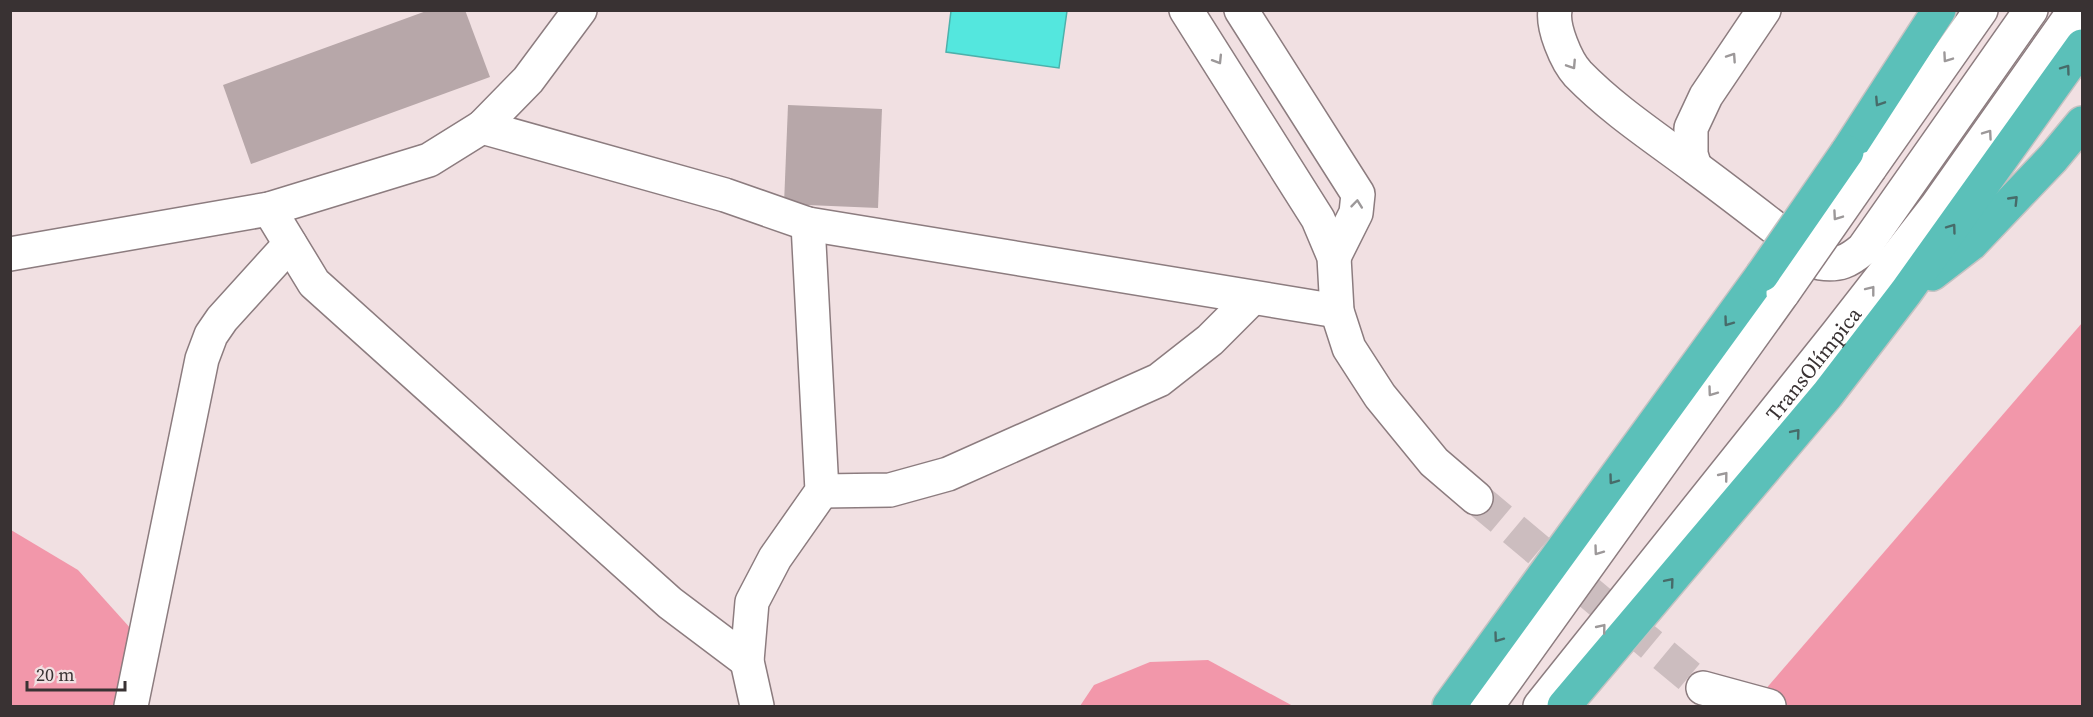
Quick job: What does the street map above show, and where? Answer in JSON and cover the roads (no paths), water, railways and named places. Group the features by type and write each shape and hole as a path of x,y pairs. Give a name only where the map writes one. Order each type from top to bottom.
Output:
{"highway":[{"path":"1449,706 1772,284 1858,160 1937,13"},
{"name":"TransOlímpica","path":"1564,706 1827,395 1906,292 2082,46"},
{"path":"1906,292 1971,244 2053,158 2082,123"}],"street":[{"path":"10,254 269,209 429,160 482,127 528,80 580,10"},
{"path":"1186,10 1318,219 1334,257 1337,311 1349,348 1380,396 1434,462 1476,498"},
{"path":"1241,10 1358,194 1356,213 1334,257"},
{"path":"1555,10 1554,19 1564,52 1576,72 1641,129 1695,167 1820,263 1832,265 1848,262 1863,249 2031,10"},
{"path":"1695,167 1691,154 1691,128 1706,96 1764,10"},
{"path":"1858,160 1981,10"},
{"name":"TransOlímpica","path":"1540,706 1929,216 2075,10"},
{"path":"1641,129 1658,129 1682,120 1706,96"},
{"path":"482,127 725,195 808,224 1337,311"},
{"path":"269,209 314,283 670,603 747,661"},
{"path":"757,706 747,661 752,602 775,558 822,491 808,224"},
{"path":"131,706 202,359 211,335 222,319 290,244"},
{"path":"1486,706 1772,284"},
{"path":"822,491 890,490 948,474 1148,385 1158,380 1210,339 1252,298"},
{"path":"1703,688 1768,706"}],"water":[{"path":"951,11 1067,11 1059,68 946,52"}],"tunnel":[{"path":"1476,498 1703,688"}]}
